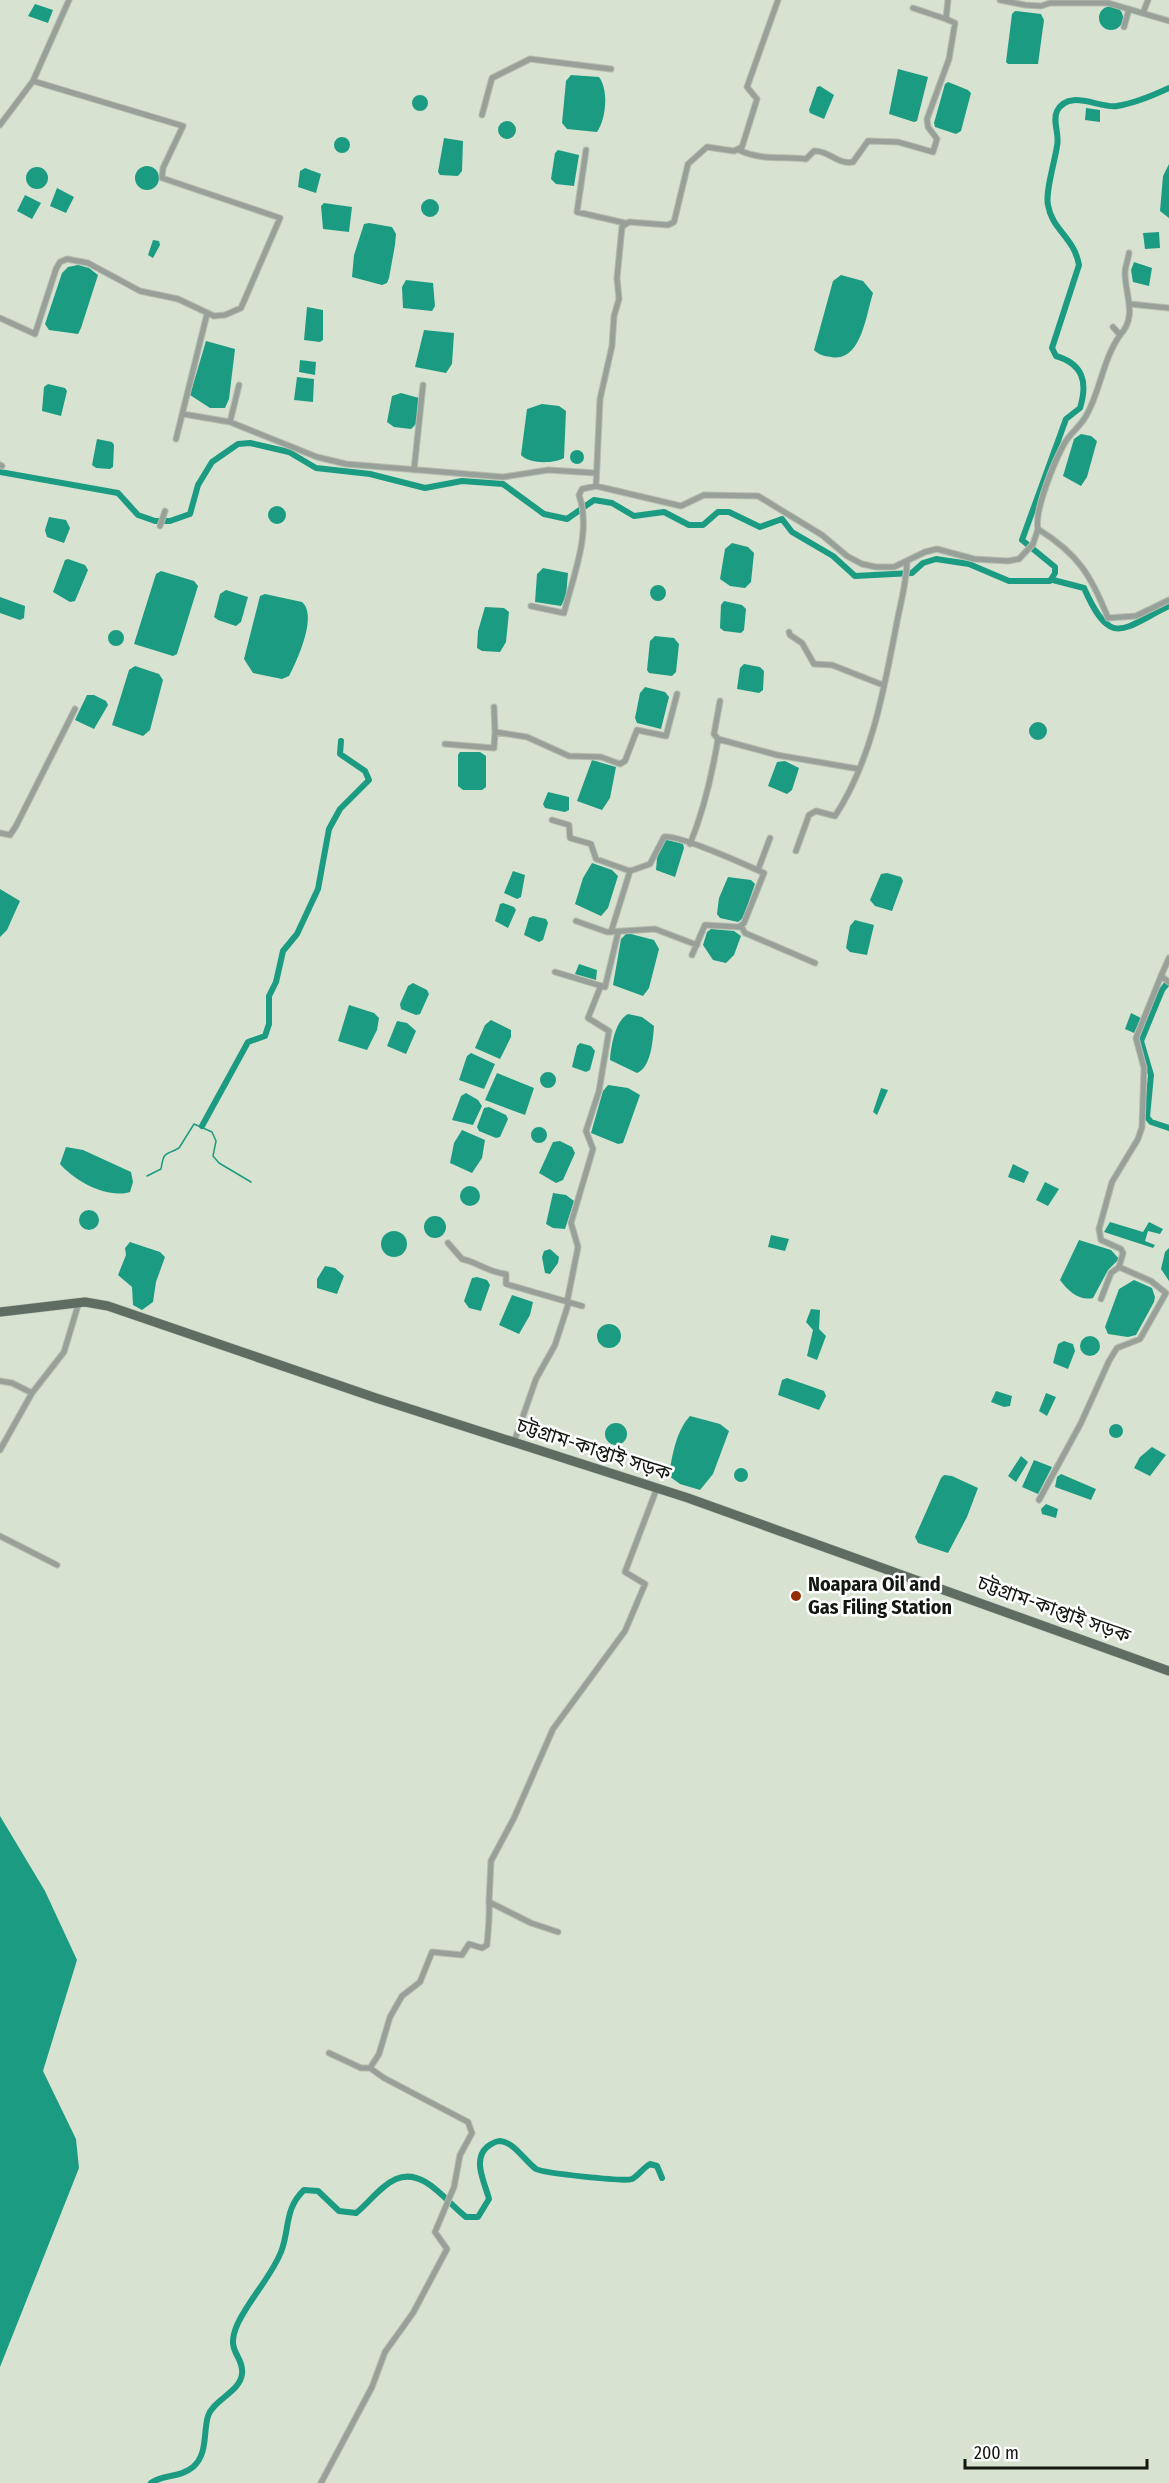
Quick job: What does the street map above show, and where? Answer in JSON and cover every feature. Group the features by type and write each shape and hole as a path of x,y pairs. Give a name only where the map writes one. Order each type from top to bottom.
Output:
{"main road":[{"name":"চট্টগ্রাম-কাপ্তাই সড়ক","path":"0,1312 79,1302 108,1306 657,1488 1006,1610 1169,1671"}],"street":[{"path":"740,150 757,99 747,87 778,0"},
{"path":"946,19 948,0"},
{"path":"1000,0 1041,6 1050,3 1108,3 1169,21"},
{"path":"1143,14 1148,0"},
{"path":"0,125 33,81 67,1"},
{"path":"586,150 577,212 625,223 673,224 677,217 688,164 707,147 740,150 771,160 787,156 806,159 814,151 820,151 846,163 854,162 868,141 898,142 933,152 936,139 928,128 927,119 949,58 955,23 913,8"},
{"path":"1124,27 1129,9"},
{"path":"482,115 492,78 530,59 611,69"},
{"path":"0,318 35,334 56,269 60,262 67,259 88,263 140,291 178,299 207,314 225,315 241,308 280,218 162,178 163,168 183,126 33,81"},
{"path":"596,486 600,399 612,346 618,298 617,278 622,227 625,223"},
{"path":"531,606 564,613 583,534 585,511 579,495 582,489 596,486 681,506 704,495 758,496 822,535 847,556 862,564 894,567 907,563 925,552 937,549 974,559 1008,561 1019,559 1031,547 1038,529 1039,513 1063,446 1086,417 1108,356 1128,322 1130,304 1125,273 1129,253"},
{"path":"1130,304 1148,304 1169,308"},
{"path":"176,439 207,314"},
{"path":"1113,327 1120,335"},
{"path":"230,422 239,385"},
{"path":"414,470 423,385"},
{"path":"183,414 230,422 326,459 346,464 502,477 548,470 596,473"},
{"path":"160,526 165,511"},
{"path":"1038,529 1064,546 1082,563 1108,618 1136,616 1169,600"},
{"path":"796,850 809,815 816,811 835,816 859,769 884,685 906,586 907,563"},
{"path":"789,632 790,636 802,643 814,664 832,665 884,685"},
{"path":"495,732 527,737 569,756 601,757 620,764 625,761 637,730 666,736 677,694"},
{"path":"720,701 714,724 714,734 718,739 777,755 859,769"},
{"path":"445,744 494,748 494,707"},
{"path":"0,834 10,835 16,826 75,709"},
{"path":"690,844 702,817 718,739"},
{"path":"552,820 569,825 570,838 591,844 596,859 630,871 650,864 664,837 668,836 764,873 747,919 741,926"},
{"path":"758,870 770,838"},
{"path":"611,932 630,871"},
{"path":"576,921 618,933 656,929 697,945"},
{"path":"692,955 705,925 741,926"},
{"path":"741,926 745,933 815,963"},
{"path":"555,972 600,988 605,987 618,933"},
{"path":"1101,1299 1111,1274 1119,1268 1122,1251 1101,1240 1098,1229 1112,1182 1138,1139 1142,1127 1144,1068 1136,1038 1169,958"},
{"path":"1161,976 1169,982"},
{"path":"514,1442 536,1379 555,1345 568,1302 578,1246 571,1223 594,1149 586,1131 599,1091 609,1031 588,1018 600,988"},
{"path":"448,1243 462,1259 473,1260 493,1271 506,1274 506,1284 582,1306"},
{"path":"1039,1500 1081,1423 1109,1361 1117,1348 1140,1339 1167,1290 1119,1268"},
{"path":"0,1450 32,1393 64,1352 79,1302"},
{"path":"0,1381 12,1383 32,1393"},
{"path":"370,2068 379,2054 390,2017 402,1996 420,1982 432,1952 462,1955 470,1944 482,1948 487,1945 491,1861 514,1818 553,1730 625,1631 645,1584 625,1572 657,1488"},
{"path":"0,1536 57,1565"},
{"path":"489,1902 531,1923 558,1932"},
{"path":"321,2483 372,2387 386,2352 413,2313 447,2249 435,2232 454,2187 460,2155 471,2133 471,2125 454,2113 384,2079 370,2068 361,2068 329,2053"}],"shaded area":[{"path":"35,4 53,10 48,23 28,16"},
{"path":"1111,6 1119,10 1123,18 1119,26 1111,30 1103,26 1099,18 1103,10"},
{"path":"1015,11 1041,14 1044,20 1038,64 1008,64 1006,62 1012,14"},
{"path":"898,69 928,77 917,121 914,122 889,114"},
{"path":"571,75 599,77 602,83 605,104 603,120 597,132 567,129 562,123 566,81"},
{"path":"948,82 971,93 961,131 956,134 935,127 934,123 945,84"},
{"path":"820,86 834,95 824,119 810,113 809,110 817,87"},
{"path":"420,95 426,97 428,103 426,109 420,111 414,109 412,103 414,97"},
{"path":"1086,108 1100,110 1100,122 1085,120"},
{"path":"507,121 513,124 516,130 513,136 507,139 501,136 498,130 501,124"},
{"path":"342,137 348,139 350,145 348,151 342,153 336,151 334,145 336,139"},
{"path":"444,138 463,141 462,171 458,176 440,175 438,172"},
{"path":"558,150 579,155 574,186 556,184 551,179 555,153"},
{"path":"1169,164 1169,218 1160,211 1163,176"},
{"path":"147,166 152,167 158,173 158,183 152,189 147,190 142,189 136,183 135,178 136,173 142,167"},
{"path":"37,167 45,170 48,178 45,186 37,189 29,186 26,178 29,170"},
{"path":"305,168 321,174 316,193 298,187 300,171"},
{"path":"57,188 74,197 66,213 50,206"},
{"path":"25,195 41,203 32,219 17,211"},
{"path":"430,199 436,202 439,208 436,214 430,217 424,214 421,208 424,202"},
{"path":"324,203 352,207 349,232 323,229 321,206"},
{"path":"364,224 392,227 396,234 389,278 387,283 382,285 352,277 354,255"},
{"path":"1159,232 1160,248 1145,249 1143,233"},
{"path":"153,240 159,241 160,245 153,258 148,255"},
{"path":"1134,262 1152,268 1149,286 1133,282 1131,270"},
{"path":"78,265 89,268 98,275 81,328 78,334 49,330 45,324 62,273 68,267"},
{"path":"841,275 863,281 873,293 865,324 856,345 849,353 841,357 831,357 814,350 833,281"},
{"path":"406,280 433,283 435,306 432,311 403,308 402,287"},
{"path":"307,307 323,310 323,340 320,342 304,340"},
{"path":"424,330 454,333 452,364 446,373 415,367"},
{"path":"206,341 235,349 229,399 225,408 210,408 190,395"},
{"path":"300,360 316,362 315,375 299,372"},
{"path":"297,377 314,379 313,402 294,400"},
{"path":"48,384 65,388 67,391 61,416 42,411 44,387"},
{"path":"401,393 419,398 416,424 411,429 394,427 387,422 392,396"},
{"path":"542,404 559,406 566,411 564,458 560,460 535,461 521,455 527,409"},
{"path":"1081,434 1091,436 1097,441 1087,477 1081,486 1063,476 1074,439"},
{"path":"97,439 112,442 114,445 113,467 110,469 96,468 92,465"},
{"path":"574,450 580,450 584,457 580,464 574,464 570,460 570,454"},
{"path":"273,506 281,506 286,511 284,522 273,524 268,519 268,511"},
{"path":"49,517 66,520 70,528 64,543 47,537 45,530"},
{"path":"732,543 748,547 754,553 751,582 745,588 730,586 720,579 725,549"},
{"path":"65,560 85,565 88,570 75,601 70,602 53,592"},
{"path":"543,568 568,573 566,596 561,606 535,602 537,574"},
{"path":"161,571 194,581 198,586 177,654 173,656 134,644 156,574"},
{"path":"655,585 661,585 666,593 664,599 655,601 650,596 650,590"},
{"path":"226,590 248,597 241,622 236,626 214,617 220,594"},
{"path":"265,594 302,602 308,617 305,638 297,660 289,676 282,679 253,673 244,659 260,596"},
{"path":"0,597 25,606 24,618 20,620 0,613"},
{"path":"724,601 742,605 746,609 744,630 741,633 724,631 720,628 721,605"},
{"path":"485,607 504,608 509,612 506,642 500,652 482,651 477,648 478,631"},
{"path":"116,630 122,632 124,638 122,644 116,646 110,644 108,638 110,632"},
{"path":"655,636 674,638 679,644 676,672 672,676 649,673 647,670 650,641"},
{"path":"744,664 760,667 764,671 763,690 759,693 737,689 740,668"},
{"path":"135,666 159,674 163,680 150,730 143,736 112,725 129,670"},
{"path":"645,687 665,692 669,697 661,729 637,723 635,718 640,693"},
{"path":"87,695 94,695 106,701 108,705 94,729 75,720"},
{"path":"1038,722 1044,725 1047,731 1044,737 1038,740 1032,737 1029,731 1032,725"},
{"path":"460,752 480,752 486,756 486,787 482,790 463,790 458,786 458,755"},
{"path":"592,760 616,767 610,798 602,810 577,801"},
{"path":"785,761 799,768 792,790 787,794 768,786 777,762"},
{"path":"548,792 569,797 569,810 565,812 545,808 543,804"},
{"path":"664,839 683,844 684,848 675,877 656,870 657,858"},
{"path":"592,863 612,870 618,876 608,908 601,916 575,904 583,878"},
{"path":"513,871 525,875 521,897 517,899 504,893"},
{"path":"887,873 901,877 903,881 892,911 875,906 870,900 881,874"},
{"path":"728,877 751,880 755,884 743,918 738,922 720,918 717,914 719,898"},
{"path":"0,889 20,901 7,930 0,937"},
{"path":"503,903 516,910 508,928 495,921 500,904"},
{"path":"533,916 546,919 548,923 543,940 539,942 524,935 529,918"},
{"path":"855,920 874,925 867,955 850,952 846,948 850,926"},
{"path":"711,929 734,931 741,936 734,955 726,963 713,960 703,945 707,932"},
{"path":"627,933 654,940 659,949 649,988 643,996 613,985 621,939"},
{"path":"579,964 597,970 596,980 575,974"},
{"path":"413,983 427,990 429,994 420,1014 416,1015 401,1009 400,1004 408,986"},
{"path":"349,1005 374,1013 379,1018 377,1030 367,1050 338,1041"},
{"path":"1131,1013 1141,1018 1134,1033 1125,1029"},
{"path":"628,1014 642,1017 654,1026 648,1060 642,1070 637,1073 610,1060 617,1028"},
{"path":"491,1020 511,1030 511,1037 500,1059 475,1048 485,1025"},
{"path":"397,1021 407,1023 416,1031 406,1054 387,1046"},
{"path":"580,1043 591,1046 595,1051 590,1070 586,1072 572,1067 577,1046"},
{"path":"471,1053 495,1064 484,1089 459,1080 467,1056"},
{"path":"548,1072 554,1074 556,1080 554,1086 548,1088 542,1086 540,1080 542,1074"},
{"path":"497,1073 534,1088 525,1115 485,1100"},
{"path":"608,1085 628,1088 640,1095 623,1143 618,1144 591,1133 603,1091"},
{"path":"881,1088 888,1090 877,1115 873,1112"},
{"path":"466,1093 478,1100 482,1106 473,1125 452,1120 461,1096"},
{"path":"489,1107 506,1115 508,1119 500,1137 496,1138 479,1131 477,1127 484,1108"},
{"path":"536,1127 542,1127 547,1135 545,1141 536,1143 531,1138 531,1132"},
{"path":"462,1130 485,1140 482,1158 472,1173 450,1163 454,1143"},
{"path":"560,1141 572,1147 575,1153 563,1180 556,1183 539,1173 553,1142"},
{"path":"66,1147 83,1150 131,1172 133,1182 130,1192 121,1194 102,1191 74,1177 60,1164"},
{"path":"1013,1164 1029,1172 1024,1183 1008,1177"},
{"path":"1045,1182 1059,1189 1048,1206 1036,1200"},
{"path":"470,1186 477,1189 480,1196 477,1203 470,1206 463,1203 460,1196 463,1189"},
{"path":"553,1193 566,1195 574,1201 565,1229 553,1228 546,1224"},
{"path":"89,1210 96,1213 99,1220 96,1227 89,1230 82,1227 79,1220 82,1213"},
{"path":"435,1216 443,1219 446,1227 443,1235 435,1238 427,1235 424,1227 427,1219"},
{"path":"1110,1222 1143,1232 1149,1222 1163,1229 1160,1234 1148,1231 1145,1241 1155,1245 1153,1248 1104,1232"},
{"path":"394,1231 403,1235 407,1244 403,1253 394,1257 385,1253 381,1244 385,1235"},
{"path":"771,1235 789,1239 785,1251 768,1247"},
{"path":"1079,1240 1111,1250 1119,1259 1108,1270 1093,1298 1088,1299 1074,1294 1060,1280"},
{"path":"130,1242 160,1252 165,1257 156,1282 153,1302 142,1310 133,1305 132,1287 118,1275 126,1255 125,1248"},
{"path":"1169,1248 1169,1281 1161,1269 1165,1252"},
{"path":"550,1249 559,1257 558,1263 550,1274 545,1273 542,1257 544,1251"},
{"path":"325,1266 335,1268 344,1276 337,1294 317,1288 317,1279"},
{"path":"472,1278 487,1280 490,1285 481,1311 469,1308 464,1301"},
{"path":"1134,1280 1152,1288 1154,1302 1136,1335 1128,1337 1108,1334 1105,1327 1119,1289"},
{"path":"512,1295 533,1302 530,1315 519,1334 499,1325"},
{"path":"811,1309 820,1310 819,1329 826,1336 817,1360 807,1356 813,1330 806,1322"},
{"path":"609,1324 617,1328 621,1336 617,1344 609,1348 601,1344 597,1336 601,1328"},
{"path":"1090,1336 1097,1339 1100,1346 1097,1353 1090,1356 1083,1353 1080,1346 1083,1339"},
{"path":"1064,1341 1073,1344 1075,1351 1068,1369 1053,1363 1058,1344"},
{"path":"787,1378 824,1391 826,1396 819,1410 778,1395 782,1380"},
{"path":"996,1391 1012,1396 1010,1406 1004,1407 991,1402"},
{"path":"1046,1393 1056,1397 1047,1416 1039,1411"},
{"path":"690,1416 720,1424 729,1431 713,1474 700,1490 680,1484 669,1476 678,1436"},
{"path":"616,1423 624,1426 627,1434 624,1442 616,1445 608,1442 605,1434 608,1426"},
{"path":"1116,1424 1121,1426 1123,1431 1121,1436 1116,1438 1111,1436 1109,1431 1111,1426"},
{"path":"1152,1447 1166,1455 1150,1476 1134,1468 1140,1457"},
{"path":"1021,1456 1028,1462 1016,1482 1008,1476"},
{"path":"1034,1460 1052,1467 1038,1494 1022,1487"},
{"path":"741,1468 746,1470 748,1475 746,1480 741,1482 736,1480 734,1475 736,1470"},
{"path":"1061,1474 1096,1489 1091,1500 1055,1487 1057,1477"},
{"path":"944,1475 952,1476 978,1488 967,1517 948,1553 918,1543 915,1537"},
{"path":"1046,1504 1058,1509 1056,1518 1042,1514 1041,1509"},
{"path":"0,1816 45,1891 77,1960 43,2071 76,2139 79,2168 0,2367"}],"waterway":[{"path":"0,472 118,493 138,515 155,521 170,521 190,514 198,485 212,462 238,444 250,443 289,452 316,468 370,474 425,488 462,481 503,484 544,514 567,519 594,500 612,503 634,516 664,512 689,525 703,525 718,512 729,512 760,527 782,519 792,532 833,556 855,576 912,573 923,563 936,559 969,564 1009,581 1050,581 1055,573 1055,567 1022,540 1066,419 1080,408 1083,390 1083,382 1078,369 1065,359 1056,356 1052,348 1079,265 1073,247 1050,214 1047,199 1058,142 1056,115 1062,104 1069,101 1077,100 1117,106 1144,99 1169,88"},
{"path":"1053,580 1084,588 1093,607 1110,627 1129,626 1169,606"},
{"path":"202,1126 248,1042 265,1036 269,1024 269,996 276,982 283,951 297,934 318,889 329,829 340,809 369,780 365,771 340,754 341,741"},
{"path":"1169,981 1162,990 1141,1041 1151,1075 1147,1117 1151,1122 1169,1128"},
{"path":"147,1176 161,1169 164,1156 179,1148 194,1124 212,1132 216,1141 213,1156 219,1163 251,1182"},
{"path":"151,2483 161,2478 177,2475 198,2462 204,2443 208,2416 215,2405 237,2386 242,2374 242,2367 234,2347 234,2333 248,2305 277,2261 284,2244 293,2204 304,2190 318,2191 339,2211 356,2213 390,2182 406,2177 416,2178 434,2188 466,2217 478,2217 489,2199 481,2172 480,2158 487,2147 500,2141 510,2145 536,2169 542,2171 626,2180 634,2178 650,2164 657,2166 662,2178"}],"place":[{"name":"Noapara Oil and Gas Filing Station","path":"796,1596"}]}
